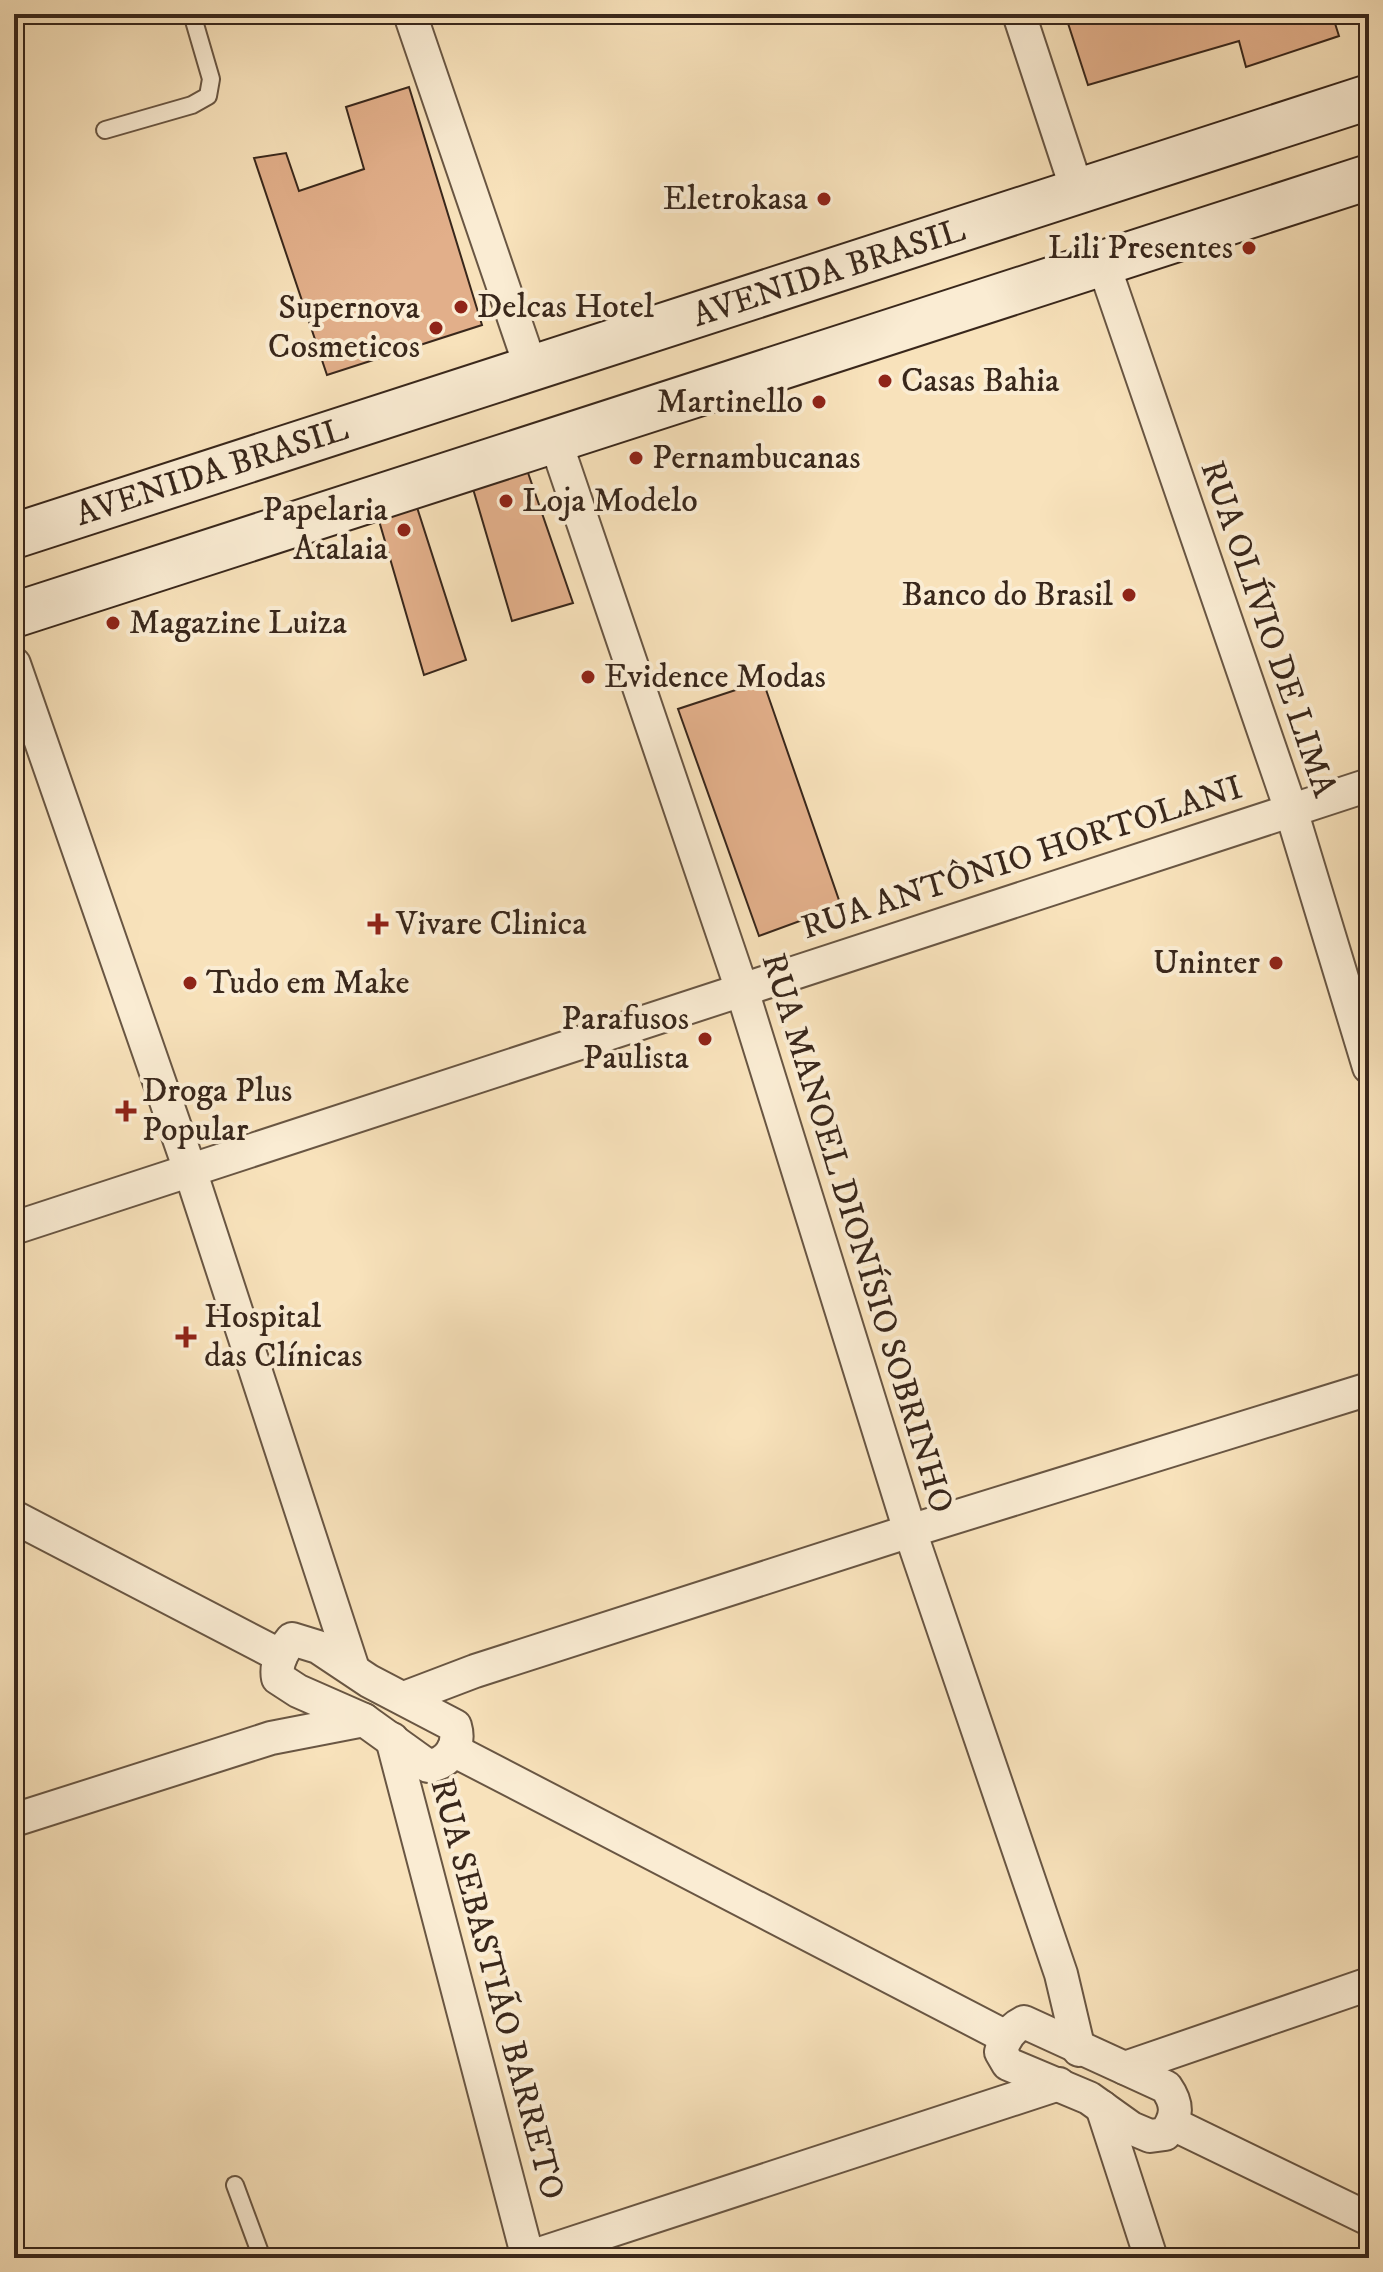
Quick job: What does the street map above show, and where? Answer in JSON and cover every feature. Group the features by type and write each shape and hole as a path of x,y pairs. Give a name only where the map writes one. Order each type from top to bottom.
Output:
{"main road":[{"name":"AVENIDA BRASIL","path":"14,536 1369,97"},
{"path":"14,615 1369,177"}],"street":[{"path":"410,14 531,368"},
{"path":"1019,14 1078,193"},
{"name":"RUA OLÍVIO DE LIMA","path":"1103,263 1291,810 1369,1067"},
{"name":"RUA MANOEL DIONÍSIO SOBRINHO","path":"555,440 742,990 910,1531 1061,1974 1079,2050"},
{"path":"14,664 190,1170 353,1669"},
{"name":"RUA ANTÔNIO HORTOLANI","path":"14,1228 1369,785"},
{"path":"404,1698 475,1671 910,1531 1369,1389"},
{"path":"14,1517 281,1656"},
{"path":"445,1747 404,1698 318,1647 292,1639 281,1656 276,1669 278,1678 298,1691 364,1720 392,1739 445,1747 1006,2037"},
{"path":"14,1820 271,1738 364,1720"},
{"name":"RUA SEBASTIÃO BARRETO","path":"392,1739 528,2258"},
{"path":"1125,2068 1369,1984"},
{"path":"1032,2022 1079,2050 1166,2087 1175,2100 1173,2124 1165,2134 1150,2136 1059,2084 1008,2064 1001,2052 1006,2037 1015,2027 1032,2022"},
{"path":"528,2258 1059,2084"},
{"path":"1102,2107 1151,2258"},
{"path":"1173,2124 1369,2219"}],"lane":[{"path":"105,130 192,105 208,96 211,79 192,14"},
{"path":"235,2185 262,2258"}],"building":[{"path":"1065,14 1332,14 1339,36 1246,67 1239,41 1088,85"},
{"path":"409,87 482,325 327,375 254,158 286,153 299,191 364,169 346,107"},
{"path":"526,467 573,603 512,621 471,482"},
{"path":"414,498 466,660 424,675 375,507"},
{"path":"763,681 841,906 759,936 678,709"}],"place":[{"name":"Eletrokasa","path":"824,199"},
{"name":"Lili Presentes","path":"1249,248"},
{"name":"Delcas Hotel","path":"461,307"},
{"name":"Supernova Cosmeticos","path":"436,328"},
{"name":"Casas Bahia","path":"885,381"},
{"name":"Martinello","path":"819,402"},
{"name":"Pernambucanas","path":"636,458"},
{"name":"Loja Modelo","path":"506,501"},
{"name":"Papelaria Atalaia","path":"404,530"},
{"name":"Banco do Brasil","path":"1129,595"},
{"name":"Magazine Luiza","path":"113,623"},
{"name":"Evidence Modas","path":"588,677"},
{"name":"Vivare Clinica","path":"378,924"},
{"name":"Uninter","path":"1276,963"},
{"name":"Tudo em Make","path":"190,983"},
{"name":"Parafusos Paulista","path":"705,1039"},
{"name":"Droga Plus Popular","path":"126,1111"},
{"name":"Hospital das Clínicas","path":"186,1337"}]}
